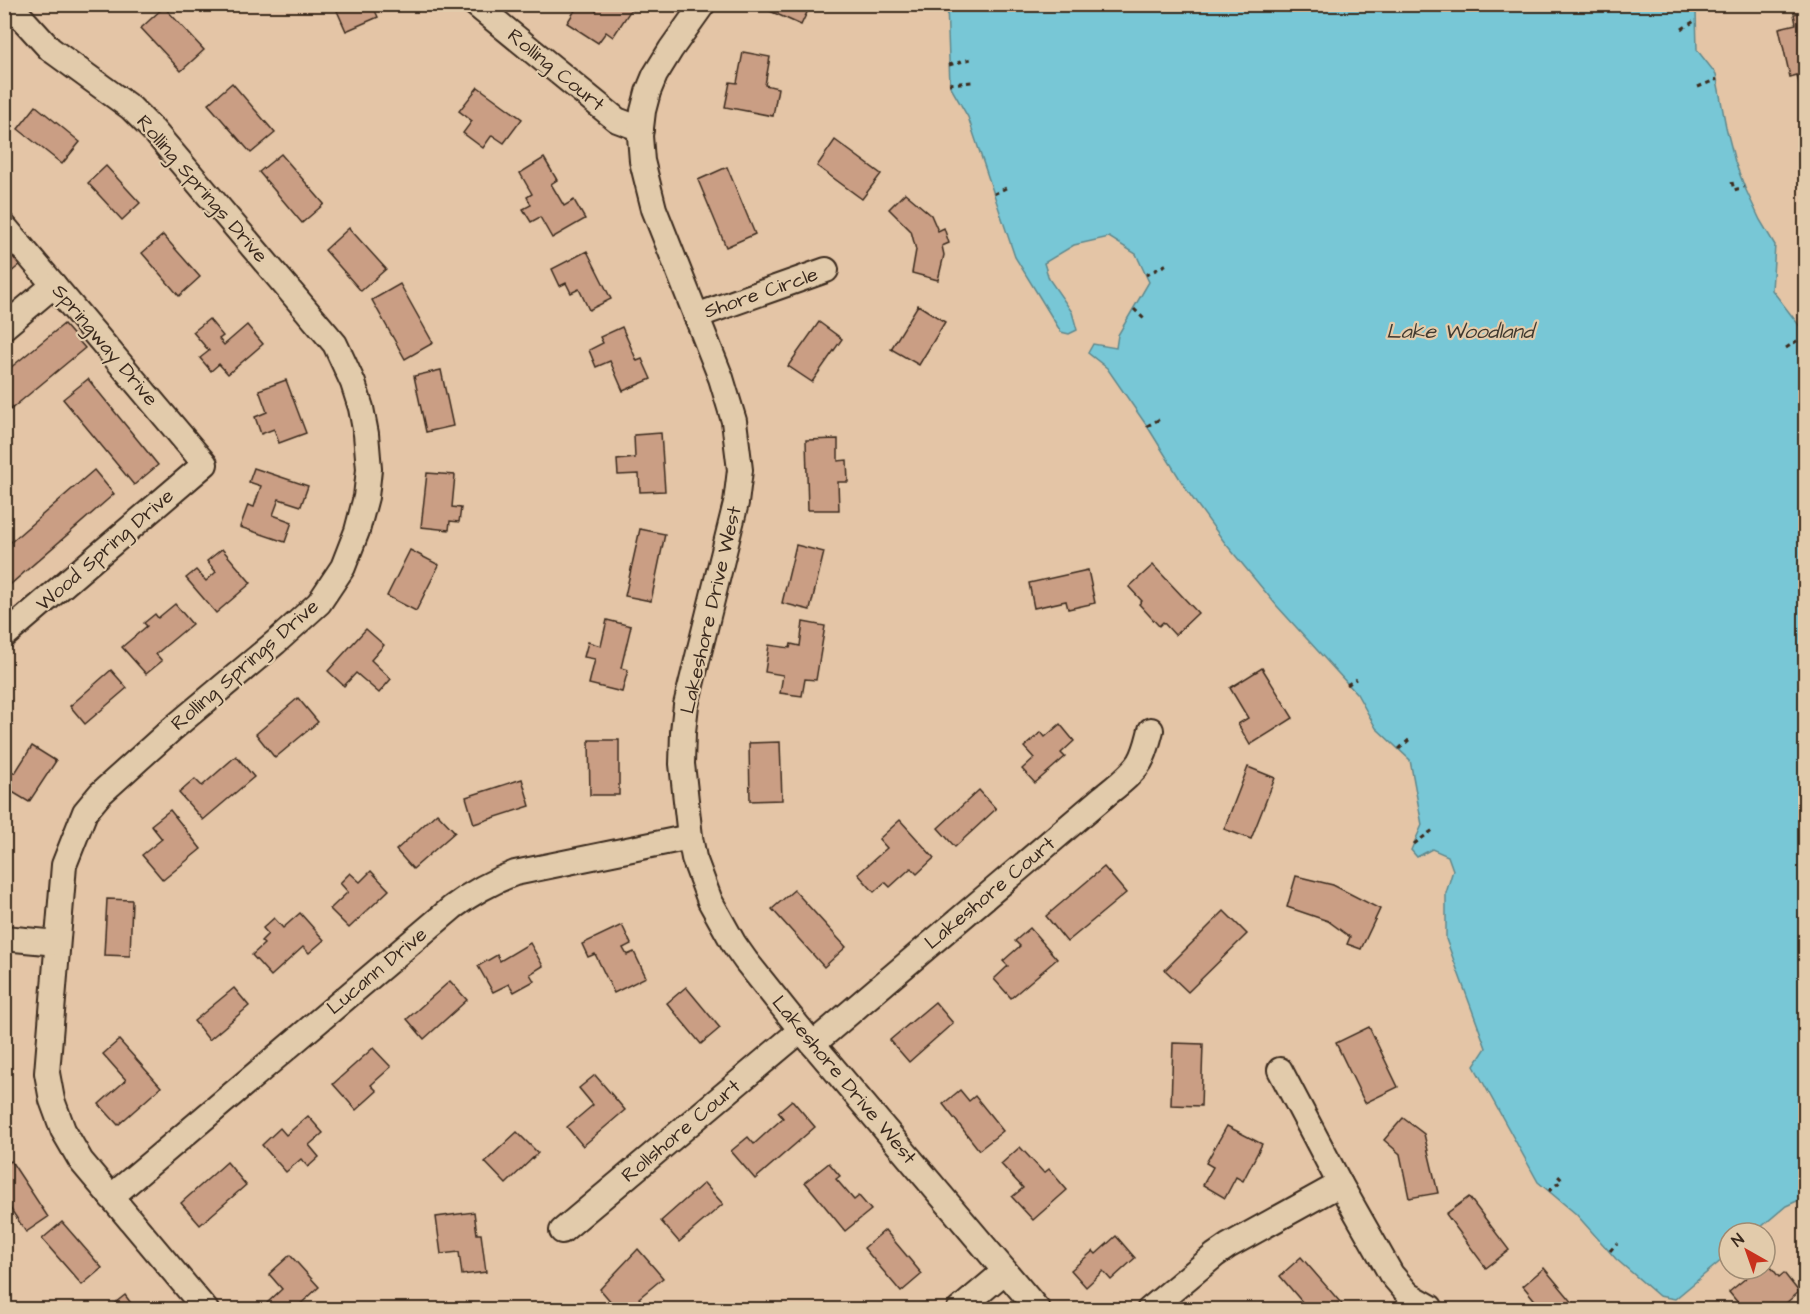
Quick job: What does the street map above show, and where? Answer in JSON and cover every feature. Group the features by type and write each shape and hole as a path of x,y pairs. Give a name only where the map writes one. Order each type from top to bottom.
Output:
{"street":[{"name":"Rolling Springs Drive","path":"9,4 50,49 131,108 154,131 335,344 353,383 366,434 369,469 366,497 357,531 343,567 319,603 100,794 85,812 64,865 47,1073 52,1100 63,1130 81,1161 206,1310"},
{"name":"Rolling Court","path":"475,4 617,120 641,129"},
{"name":"Lakeshore Drive West","path":"703,4 655,75 643,111 641,129 642,161 654,209 721,378 734,422 740,470 736,503 686,705 682,764 694,858 710,901 746,961 807,1037 1038,1310"},
{"name":"Springway Drive","path":"4,226 206,464"},
{"name":"Shore Circle","path":"696,316 826,270"},
{"path":"4,327 54,285"},
{"name":"Wood Spring Drive","path":"4,636 206,464"},
{"name":"Lakeshore Court","path":"807,1037 1127,775 1141,761 1151,730"},
{"name":"Lucann Drive","path":"111,1197 453,907 475,891 514,873 690,837"},
{"path":"4,938 57,943"},
{"name":"Rollshore Court","path":"562,1231 807,1037"},
{"path":"1280,1070 1391,1274 1409,1295 1430,1307"},
{"path":"1149,1310 1228,1246 1340,1184"},
{"path":"959,1310 1005,1270"}],"path":[{"path":"1682,29 1696,20"},
{"path":"949,65 971,59"},
{"path":"1698,87 1717,80"},
{"path":"950,84 972,82"},
{"path":"1732,182 1734,190 1744,187"},
{"path":"994,194 1005,188"},
{"path":"1146,275 1167,264"},
{"path":"1134,309 1144,319"},
{"path":"1786,348 1806,335"},
{"path":"1147,426 1160,419"},
{"path":"1347,685 1356,679"},
{"path":"1399,749 1410,739"},
{"path":"1413,844 1433,830"},
{"path":"1549,1191 1562,1180 1557,1175"},
{"path":"1610,1251 1617,1243"}],"water":[{"name":"Lake Woodland","path":"1689,4 1696,11 1697,50 1716,74 1735,162 1760,220 1775,245 1772,290 1805,333 1806,1197 1786,1206 1768,1221 1717,1221 1717,1264 1675,1299 1659,1296 1616,1259 1576,1214 1538,1182 1474,1066 1486,1048 1446,939 1446,893 1453,870 1448,856 1432,849 1417,857 1411,850 1422,825 1410,760 1376,728 1357,694 1277,606 1225,543 1188,492 1149,429 1107,368 1088,353 1093,344 1116,348 1118,335 1149,282 1136,254 1109,237 1074,245 1044,263 1049,279 1072,312 1077,330 1069,334 1061,332 1015,257 968,117 950,86 947,5"}],"building":[{"path":"334,4 372,4 378,17 346,31"},
{"path":"579,4 586,4 596,11 601,4 634,5 613,37 606,32 598,43 567,23"},
{"path":"773,4 811,4 801,25 770,11"},
{"path":"164,7 204,50 181,71 141,28"},
{"path":"1806,11 1806,91 1801,90 1797,75 1790,77 1779,28 1796,24 1794,14"},
{"path":"743,52 770,57 765,85 778,88 773,116 725,107 730,82 737,83"},
{"path":"232,83 275,133 251,153 208,104"},
{"path":"478,87 522,119 504,143 492,135 483,148 463,133 472,121 459,111"},
{"path":"36,106 80,142 62,164 18,129"},
{"path":"835,140 881,174 862,199 817,166"},
{"path":"281,154 324,204 302,223 259,172"},
{"path":"544,158 557,180 551,184 564,206 574,200 585,219 552,238 540,217 531,222 523,209 531,205 527,197 532,194 520,173"},
{"path":"106,166 140,203 122,220 88,183"},
{"path":"727,167 755,234 726,247 698,180"},
{"path":"905,193 931,215 938,231 944,228 949,243 942,246 944,255 938,280 912,273 916,250 911,231 889,209"},
{"path":"349,228 386,269 361,291 325,250"},
{"path":"4,233 27,259 4,278"},
{"path":"163,235 200,277 179,296 142,253"},
{"path":"587,251 611,299 589,310 579,289 571,293 566,283 560,286 552,269"},
{"path":"400,284 433,343 405,359 372,300"},
{"path":"918,305 945,322 919,365 891,349"},
{"path":"209,319 223,336 219,339 224,345 247,325 263,344 228,374 219,364 211,371 200,358 209,351 193,332"},
{"path":"819,322 842,339 812,382 788,366"},
{"path":"64,324 85,348 4,415 4,373"},
{"path":"622,327 637,361 642,359 651,379 623,391 610,361 596,367 589,350 603,343 600,337"},
{"path":"441,370 453,426 426,432 414,376"},
{"path":"88,379 158,465 134,485 63,399"},
{"path":"286,380 306,433 279,443 274,429 261,434 255,417 267,412 259,390"},
{"path":"661,433 665,491 640,492 639,474 618,475 617,460 635,458 634,435"},
{"path":"838,439 838,461 847,460 848,482 838,482 839,510 808,510 806,440"},
{"path":"254,468 308,486 301,506 279,499 273,515 292,522 285,542 240,527 248,505 254,507 261,486 249,482"},
{"path":"94,470 114,494 4,590 4,548"},
{"path":"427,473 455,475 452,507 461,508 459,522 450,521 449,530 421,527"},
{"path":"640,529 665,534 651,601 625,596"},
{"path":"796,545 824,552 810,610 782,603"},
{"path":"222,549 251,583 216,613 186,578 196,570 206,581 216,572 207,561"},
{"path":"410,550 439,565 416,611 387,596"},
{"path":"1153,565 1198,613 1175,635 1163,622 1159,626 1139,604 1142,601 1129,587"},
{"path":"1088,570 1095,603 1068,609 1066,601 1034,608 1029,583"},
{"path":"175,604 192,624 156,654 162,661 146,674 122,647 147,626 144,623 155,614 158,618"},
{"path":"607,620 631,626 621,668 628,670 622,692 589,684 595,659 584,657 588,642 601,646"},
{"path":"803,622 825,626 816,680 805,679 802,696 780,693 783,675 765,672 769,645 790,648 791,644 800,646"},
{"path":"366,629 384,645 371,660 391,679 379,693 356,673 344,686 328,671"},
{"path":"1262,668 1293,718 1250,745 1238,724 1248,718 1230,688"},
{"path":"111,670 127,688 85,724 70,706"},
{"path":"298,698 318,722 275,758 256,734"},
{"path":"1060,724 1074,741 1061,753 1065,757 1035,783 1022,769 1034,758 1024,747 1041,732 1045,737"},
{"path":"589,740 619,740 619,795 590,795"},
{"path":"780,742 782,800 750,801 749,743"},
{"path":"32,746 56,761 29,802 4,787 4,767 15,773"},
{"path":"236,756 254,777 203,820 179,793 195,779 202,786"},
{"path":"1248,767 1275,778 1251,839 1224,829"},
{"path":"522,779 530,806 474,824 466,797"},
{"path":"979,790 996,809 955,847 938,828"},
{"path":"170,810 201,849 163,880 142,855 162,839 151,825"},
{"path":"437,813 455,832 413,869 396,850"},
{"path":"900,820 934,858 917,874 911,868 890,887 885,882 874,892 858,874 887,848 879,839"},
{"path":"1104,867 1126,893 1067,942 1046,916"},
{"path":"371,871 389,890 349,928 330,909 348,892 340,883 350,873 360,882"},
{"path":"1296,876 1333,885 1380,909 1361,949 1347,944 1350,937 1328,921 1287,907"},
{"path":"794,890 846,947 824,967 772,909"},
{"path":"107,899 132,900 130,956 104,955"},
{"path":"1224,911 1247,934 1188,992 1165,970"},
{"path":"300,913 324,940 309,953 303,947 271,976 252,955 264,944 261,941 268,934 263,928 274,918 283,928"},
{"path":"622,925 631,944 623,948 627,955 634,952 646,977 614,993 595,954 588,957 582,944"},
{"path":"1030,928 1057,959 1011,998 994,979 1008,966 1003,961 1020,946 1015,941"},
{"path":"530,943 543,966 530,974 534,981 514,992 509,984 493,992 478,966 497,955 500,961"},
{"path":"450,981 467,1000 424,1039 407,1019"},
{"path":"686,987 720,1028 701,1044 667,1003"},
{"path":"234,988 249,1006 209,1040 194,1021"},
{"path":"935,1002 953,1023 909,1062 890,1040"},
{"path":"1369,1027 1398,1087 1365,1103 1336,1043"},
{"path":"119,1040 161,1087 118,1125 99,1104 126,1080 103,1054"},
{"path":"1173,1043 1203,1044 1201,1106 1171,1105"},
{"path":"373,1048 391,1067 371,1085 377,1091 356,1110 333,1084"},
{"path":"595,1075 625,1110 583,1146 567,1127 593,1105 579,1088"},
{"path":"960,1090 969,1101 975,1096 1003,1131 979,1150 943,1104"},
{"path":"792,1100 815,1127 755,1179 731,1151 748,1137 754,1144 783,1118 778,1112"},
{"path":"308,1116 323,1133 309,1145 319,1157 308,1167 301,1159 286,1172 262,1145 280,1128 286,1135"},
{"path":"1403,1118 1424,1134 1438,1193 1409,1198 1400,1154 1384,1140"},
{"path":"1227,1126 1262,1144 1243,1181 1236,1177 1225,1198 1203,1185 1213,1167 1206,1163"},
{"path":"517,1132 538,1153 506,1184 485,1162"},
{"path":"1020,1147 1044,1173 1049,1169 1067,1190 1033,1220 1012,1197 1023,1188 1001,1164"},
{"path":"11,1161 48,1217 26,1232 4,1199 4,1166"},
{"path":"227,1162 246,1185 200,1225 181,1203"},
{"path":"829,1163 840,1176 836,1179 854,1200 859,1196 871,1210 845,1231 805,1182"},
{"path":"704,1183 723,1204 679,1242 661,1221"},
{"path":"1469,1197 1509,1250 1486,1268 1446,1214"},
{"path":"474,1212 477,1234 481,1234 486,1272 462,1275 459,1252 441,1254 436,1217"},
{"path":"62,1222 102,1268 82,1285 42,1239"},
{"path":"885,1230 922,1274 901,1292 864,1248"},
{"path":"1116,1236 1135,1258 1111,1280 1103,1271 1086,1287 1071,1270 1093,1251 1096,1254"},
{"path":"638,1249 663,1278 639,1298 648,1308 646,1310 618,1310 600,1289"},
{"path":"290,1255 319,1287 294,1310 273,1310 267,1303 282,1289 269,1274"},
{"path":"1301,1257 1347,1310 1309,1310 1280,1276"},
{"path":"1544,1268 1579,1310 1543,1310 1523,1286"},
{"path":"1784,1273 1799,1292 1778,1310 1771,1303 1764,1310 1758,1304 1751,1310 1744,1310 1729,1292 1742,1281 1777,1281 1777,1275 1779,1277"},
{"path":"125,1295 136,1310 106,1310"}]}
